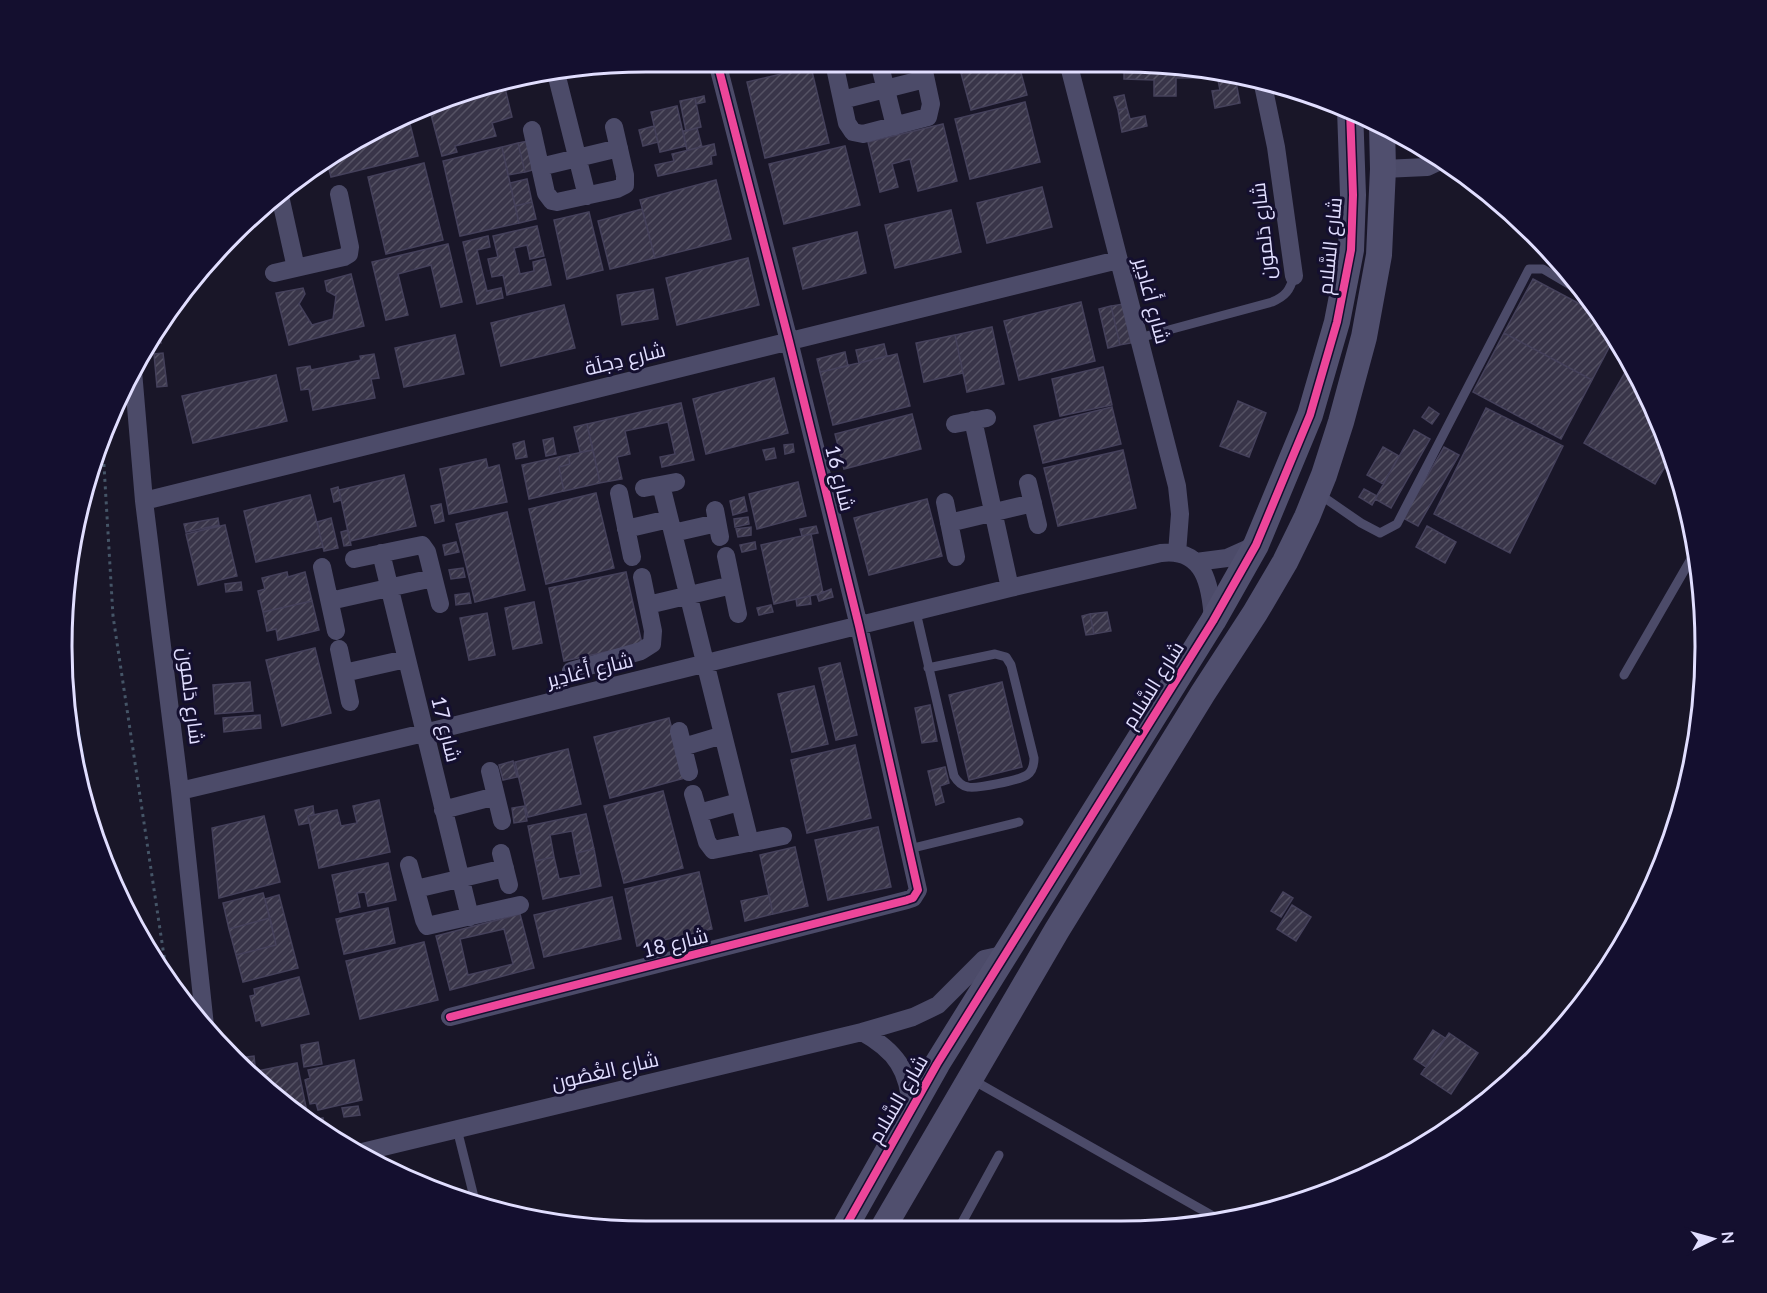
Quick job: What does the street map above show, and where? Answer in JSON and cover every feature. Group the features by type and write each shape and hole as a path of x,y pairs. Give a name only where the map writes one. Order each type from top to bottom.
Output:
{"street":[{"name":"شارع 16","path":"720,72 859,626 918,890 913,898 907,900"},
{"path":"836,72 847,123 853,132 862,134 922,120 930,114 931,104 923,72"},
{"path":"882,72 895,126"},
{"path":"842,100 886,89 919,72"},
{"name":"شارع أَغادِير","path":"1071,72 1178,494 1180,514 1177,553"},
{"path":"558,79 588,196"},
{"name":"شارع دَلمون","path":"1264,91 1276,147 1294,276"},
{"name":"شارع السَّلام","path":"848,1221 916,1100 1213,621 1257,545 1310,415 1337,322 1351,250 1353,184 1350,120"},
{"path":"532,130 546,193 552,201 563,201 617,189 625,185 625,175 614,127"},
{"path":"887,1221 1069,911 1203,693 1255,614 1285,562 1317,492 1341,422 1364,337 1379,255 1382,135"},
{"path":"540,167 619,148"},
{"path":"1383,169 1427,167 1433,164"},
{"path":"274,273 349,254 350,247 339,194"},
{"path":"282,204 297,268"},
{"name":"شارع دِجلَة","path":"144,501 1118,260"},
{"name":"شارع دَلمون","path":"134,386 144,501 180,791 203,1011"},
{"path":"972,421 1010,588"},
{"path":"1028,483 1038,525"},
{"path":"660,485 750,843"},
{"path":"619,493 632,557"},
{"path":"945,501 956,556"},
{"path":"950,523 1033,503"},
{"path":"626,529 717,524"},
{"path":"354,559 422,545 427,552 440,604"},
{"path":"1213,621 1212,595 1196,562 1227,558 1257,545"},
{"name":"شارع 17","path":"381,553 470,917"},
{"name":"شارع أَغادِير","path":"180,791 424,734 1152,554 1177,553 1196,562"},
{"path":"726,556 738,614"},
{"path":"322,567 336,631"},
{"path":"571,671 647,649 654,638 642,577"},
{"path":"330,601 433,578"},
{"path":"648,605 732,585"},
{"path":"339,649 350,702"},
{"path":"344,673 406,658"},
{"path":"689,772 681,739 723,735"},
{"name":"شارع 17","path":"490,771 502,821"},
{"path":"693,794 706,842 713,850 783,836"},
{"path":"443,810 496,796"},
{"path":"699,813 740,802"},
{"path":"410,865 424,920 428,926 520,905"},
{"path":"416,889 505,868"},
{"name":"شارع 18","path":"450,1017 907,900"},
{"name":"شارع الغُصُون","path":"370,1150 862,1032 913,1017 938,1005 984,959 1007,954"},
{"path":"971,1079 960,1062 960,1051 972,1021 973,1008"},
{"path":"862,1032 879,1041 894,1055 904,1071 916,1100 944,1078 971,1079"}],"lane":[{"path":"1317,492 1361,523 1380,533 1396,524 1528,269 1543,269 1562,280"},
{"name":"شارع دَلمون","path":"1139,338 1272,302 1283,297 1290,290 1294,276"},
{"path":"1624,675 1689,563"},
{"path":"916,612 928,669 956,780 964,786 975,788 1027,775 1033,768 1034,758 1011,666 1006,657 995,654 928,669"},
{"path":"909,849 1019,822"},
{"path":"971,1079 1209,1214"},
{"path":"457,1129 474,1194"},
{"path":"963,1221 999,1155"}],"path":[{"path":"104,458 113,616 164,959"}],"building":[{"path":"790,72 812,72 829,143 765,158 747,82"},
{"path":"961,72 1021,72 1027,95 971,110"},
{"path":"1124,72 1201,78 1176,78 1176,96 1154,96 1154,80 1124,79"},
{"path":"1218,81 1236,84 1240,103 1215,108 1212,91 1220,90"},
{"path":"505,90 512,117 492,123 496,136 455,146 457,152 442,156 431,114"},
{"path":"1124,95 1127,108 1118,110 1114,97"},
{"path":"704,96 705,102 696,104 695,98"},
{"path":"695,98 701,127 686,131 680,101"},
{"path":"1025,102 1040,162 970,179 955,119"},
{"path":"677,106 686,146 660,152 651,112"},
{"path":"1127,108 1130,119 1145,116 1147,126 1122,132 1118,110"},
{"path":"410,123 418,156 331,177 329,168 359,149"},
{"path":"943,124 957,181 918,191 910,159 892,164 898,187 880,192 868,142"},
{"path":"654,126 658,142 643,146 639,130"},
{"path":"697,128 702,147 687,150 683,131"},
{"path":"533,140 540,168 525,172 518,143"},
{"path":"518,143 525,172 508,175 502,147"},
{"path":"714,144 716,155 711,156 712,164 658,176 655,165 674,161 672,154"},
{"path":"845,146 860,205 784,224 769,164"},
{"path":"502,147 519,223 460,236 443,161"},
{"path":"424,163 443,240 386,254 368,177"},
{"path":"527,179 532,202 515,206 510,183"},
{"path":"716,180 731,239 655,258 640,200"},
{"path":"1042,187 1052,227 987,243 977,203"},
{"path":"532,202 536,219 519,223 515,206"},
{"path":"642,209 655,258 610,269 598,221"},
{"path":"951,210 961,252 895,268 885,225"},
{"path":"589,212 603,270 567,279 554,220"},
{"path":"537,226 544,256 530,259 527,245 514,248 520,274 534,271 533,262 545,259 551,285 507,295 503,275 492,277 488,259 498,257 493,236"},
{"path":"857,232 866,273 803,289 793,248"},
{"path":"488,236 490,247 477,250 487,291 501,288 503,298 477,304 463,242"},
{"path":"448,244 462,302 441,307 431,265 398,274 408,315 386,320 372,262"},
{"path":"748,258 759,305 677,325 666,278"},
{"path":"351,274 364,326 289,345 276,293 303,288 305,294 299,304 312,325 333,319 336,296 327,291 325,281"},
{"path":"1533,279 1582,305 1610,346 1592,380 1504,333"},
{"path":"653,289 658,319 622,325 617,295"},
{"path":"1081,302 1095,361 1019,380 1004,321"},
{"path":"1123,304 1131,343 1120,345 1111,306"},
{"path":"564,305 575,348 501,366 491,323"},
{"path":"1111,306 1120,345 1108,348 1099,309"},
{"path":"992,327 1004,384 967,392 955,335"},
{"path":"1504,333 1592,380 1561,439 1473,392"},
{"path":"455,335 464,374 404,387 395,348"},
{"path":"955,335 963,373 924,382 916,343"},
{"path":"884,344 887,356 859,363 856,350"},
{"path":"845,352 848,366 820,372 817,359"},
{"path":"163,353 167,386 157,387 154,354"},
{"path":"374,354 379,378 371,379 375,398 313,410 309,389 301,390 297,368 310,366 311,370 361,360 360,356"},
{"path":"897,354 910,406 833,425 820,372"},
{"path":"1103,367 1112,405 1060,416 1052,379"},
{"path":"1625,372 1636,392 1666,465 1655,484 1584,443"},
{"path":"276,375 287,421 193,443 182,396"},
{"path":"774,378 788,433 706,454 693,399"},
{"path":"1238,401 1266,413 1249,457 1220,446"},
{"path":"681,403 694,460 662,467 660,457 675,454 668,422 625,431 630,454 617,457 622,479 600,483 587,424"},
{"path":"1112,407 1121,444 1043,463 1034,426"},
{"path":"1429,407 1439,414 1432,424 1422,417"},
{"path":"1486,408 1563,446 1510,553 1434,514"},
{"path":"912,414 921,449 844,469 835,434"},
{"path":"587,424 593,450 580,452 574,427"},
{"path":"1414,430 1430,439 1391,508 1375,499"},
{"path":"553,438 556,454 546,456 543,440"},
{"path":"524,441 527,457 516,459 513,444"},
{"path":"793,444 794,452 785,454 784,445"},
{"path":"1383,447 1399,456 1383,484 1367,475"},
{"path":"1444,447 1459,455 1418,526 1403,518"},
{"path":"774,448 776,458 766,460 763,450"},
{"path":"593,450 600,483 564,491 559,467 570,464 568,455"},
{"path":"1123,450 1136,508 1058,526 1044,468"},
{"path":"568,455 570,464 559,467 564,491 529,499 522,465"},
{"path":"486,459 488,468 499,465 507,502 449,514 440,469"},
{"path":"404,475 416,526 350,541 339,490"},
{"path":"798,482 806,516 757,529 749,494"},
{"path":"338,487 341,500 334,502 331,489"},
{"path":"1364,489 1377,496 1372,505 1359,497"},
{"path":"596,493 614,568 546,584 529,509"},
{"path":"310,495 323,547 256,562 244,511"},
{"path":"744,497 747,511 733,515 730,501"},
{"path":"927,499 942,556 869,575 854,518"},
{"path":"441,504 444,521 435,523 431,506"},
{"path":"507,512 525,590 475,602 456,524"},
{"path":"748,517 749,524 735,527 734,519"},
{"path":"218,518 219,525 186,532 184,524"},
{"path":"331,518 338,548 324,551 317,522"},
{"path":"225,525 237,576 198,585 186,534"},
{"path":"816,526 818,533 802,536 800,529"},
{"path":"1427,526 1456,542 1445,563 1416,547"},
{"path":"751,527 751,535 738,537 736,529"},
{"path":"348,530 351,545 344,546 341,532"},
{"path":"811,534 823,593 774,604 761,545"},
{"path":"456,542 459,552 445,555 443,545"},
{"path":"755,542 756,549 742,552 740,545"},
{"path":"463,568 465,577 451,579 449,570"},
{"path":"287,572 288,577 305,572 312,601 263,612 258,591 265,589 262,578"},
{"path":"626,572 642,644 564,661 549,588"},
{"path":"241,582 242,590 226,592 225,584"},
{"path":"831,589 833,597 819,601 817,595"},
{"path":"469,593 471,603 456,605 455,595"},
{"path":"810,596 811,604 797,606 796,599"},
{"path":"312,601 319,630 278,640 276,629 267,631 263,612"},
{"path":"534,602 542,643 513,649 505,608"},
{"path":"771,605 773,612 759,615 757,608"},
{"path":"1107,612 1111,631 1094,634 1090,614"},
{"path":"487,613 495,655 469,660 460,618"},
{"path":"1090,614 1094,634 1086,635 1082,616"},
{"path":"315,648 331,713 282,726 266,660"},
{"path":"840,663 857,735 836,740 819,668"},
{"path":"250,682 253,711 215,714 213,685"},
{"path":"1002,682 1022,767 969,780 949,695"},
{"path":"814,686 828,744 792,752 778,694"},
{"path":"930,705 937,741 922,743 915,708"},
{"path":"260,715 261,728 224,732 223,718"},
{"path":"669,718 685,778 610,798 594,737"},
{"path":"855,745 871,818 807,833 791,760"},
{"path":"568,749 581,804 528,817 515,762"},
{"path":"513,761 517,777 503,780 499,765"},
{"path":"945,767 949,783 940,786 944,802 936,805 928,771"},
{"path":"663,791 683,868 624,883 604,806"},
{"path":"379,800 390,852 319,868 308,816 337,810 341,826 357,823 353,806"},
{"path":"313,806 314,815 308,816 309,823 299,825 295,810"},
{"path":"524,806 527,821 514,823 512,808"},
{"path":"586,814 594,849 576,853 572,831 550,835 554,857 535,861 528,826"},
{"path":"264,816 280,882 219,898 212,828"},
{"path":"878,827 891,887 828,900 815,840"},
{"path":"795,847 808,906 773,914 760,855"},
{"path":"594,849 601,886 543,899 535,861 554,857 559,879 581,875 576,853"},
{"path":"388,863 396,900 368,906 365,892 357,893 360,907 340,912 332,875"},
{"path":"699,872 712,929 637,946 625,889"},
{"path":"1283,892 1293,898 1281,917 1271,911"},
{"path":"263,893 270,918 229,929 223,903"},
{"path":"279,895 298,968 243,982 236,955 276,945 265,899"},
{"path":"769,895 773,914 745,921 741,901"},
{"path":"612,897 621,939 544,957 534,915"},
{"path":"1292,905 1311,917 1296,941 1277,929"},
{"path":"388,908 395,943 344,954 336,919"},
{"path":"520,914 534,968 450,990 436,936","holes":["504,929 513,964 468,975 460,939"]},
{"path":"270,918 276,945 236,955 229,929"},
{"path":"424,942 438,1000 360,1019 346,961"},
{"path":"299,977 309,1014 262,1026 260,1020 256,1021 250,996 255,995 254,989"},
{"path":"1433,1030 1445,1038 1426,1067 1414,1059"},
{"path":"1449,1033 1478,1053 1451,1094 1421,1074"},
{"path":"318,1042 322,1064 304,1067 301,1045"},
{"path":"254,1056 255,1066 245,1057"},
{"path":"354,1060 362,1100 318,1110 316,1103 310,1104 305,1080 310,1078 308,1070"},
{"path":"297,1063 306,1109 297,1102 260,1070"},
{"path":"358,1106 360,1115 344,1117 342,1108"}],"cycle path":[{"path":"450,1017 907,900 913,898 918,890 859,626 720,72"},
{"path":"849,1221 937,1064 1213,621 1256,545 1310,415 1337,322 1351,250 1353,195 1350,120"}]}
